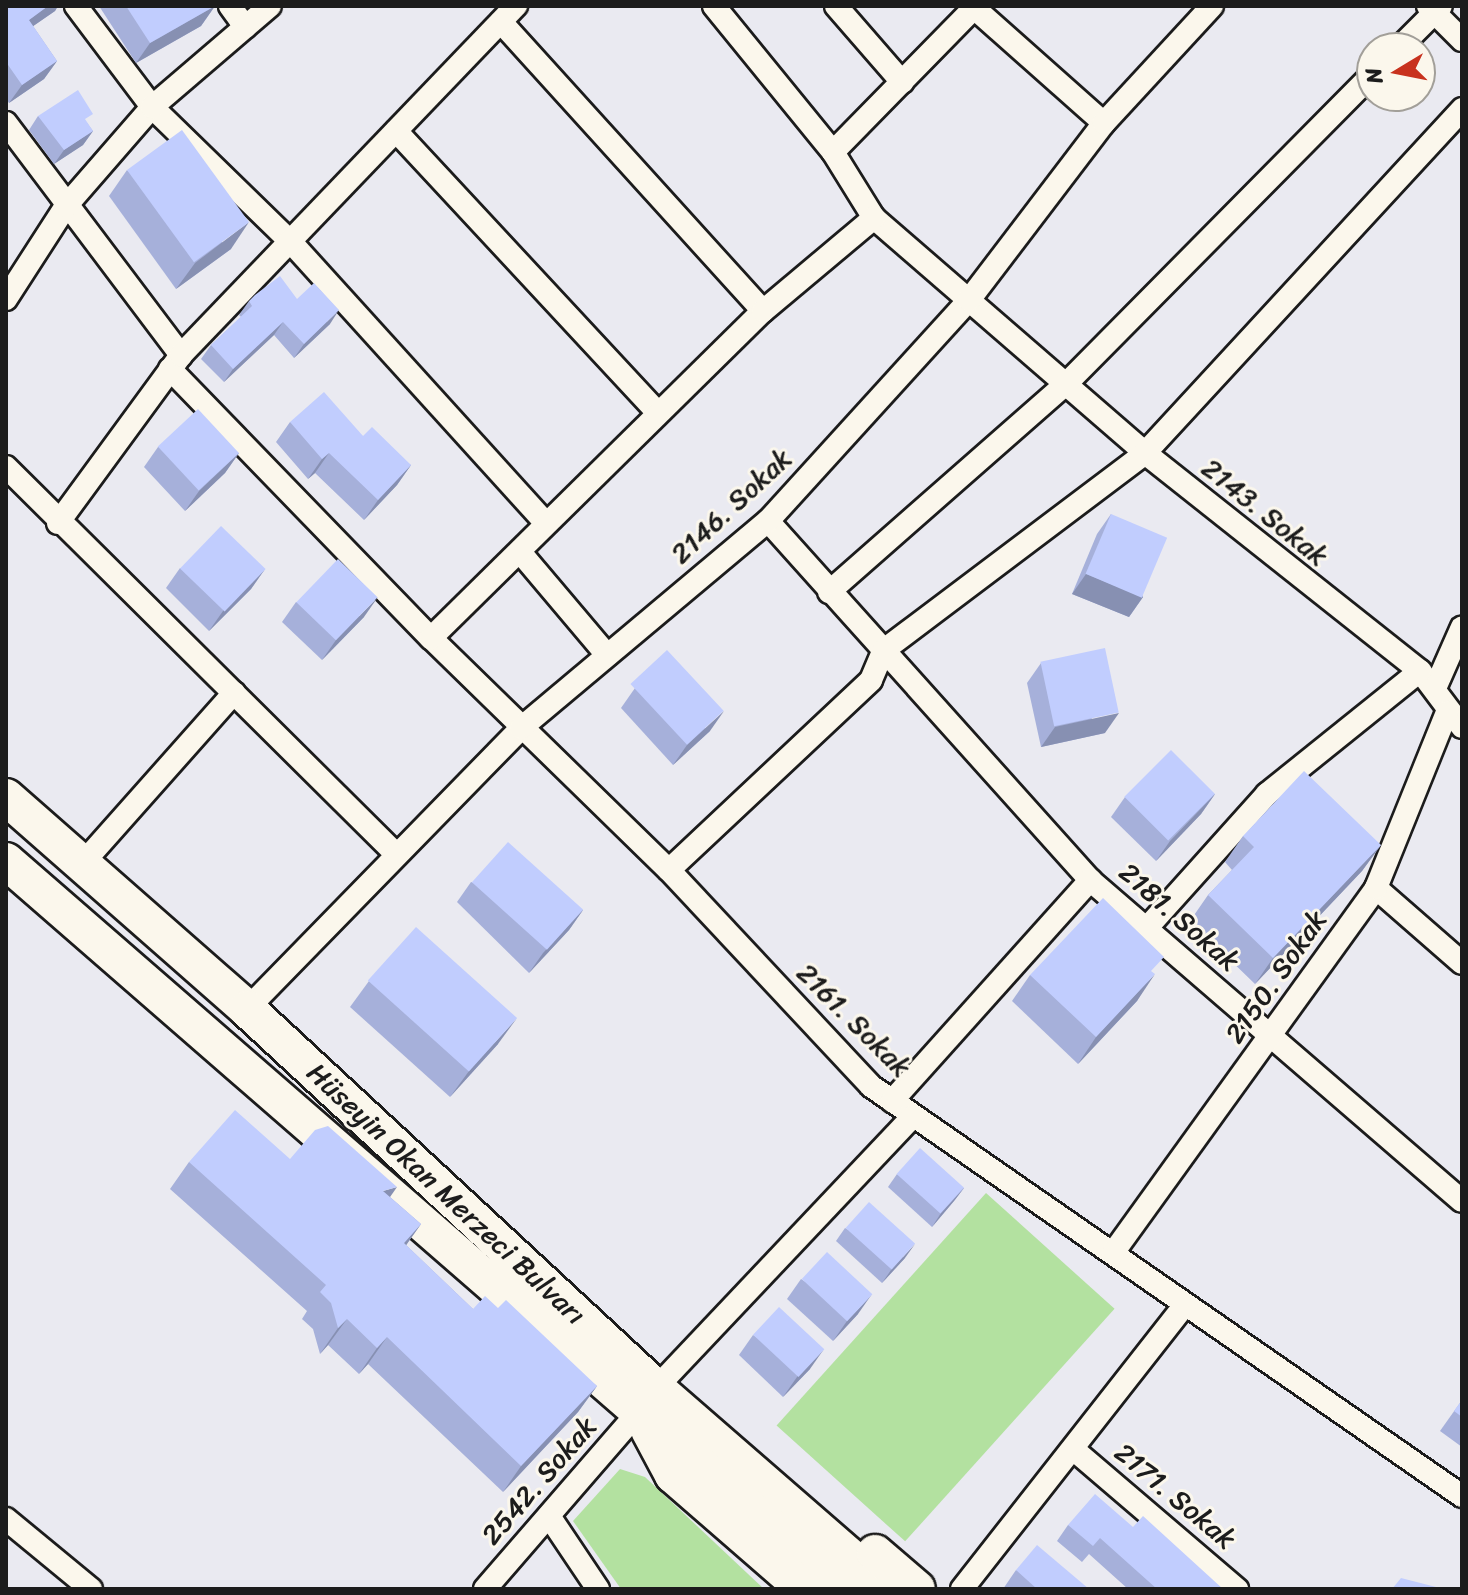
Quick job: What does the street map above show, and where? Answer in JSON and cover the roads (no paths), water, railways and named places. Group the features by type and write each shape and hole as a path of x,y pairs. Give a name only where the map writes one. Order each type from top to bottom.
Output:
{"main road":[{"name":"Hüseyin Okan Merzeci Bulvarı","path":"6,797 247,1009 843,1589"},
{"name":"Hüseyin Okan Merzeci Bulvarı","path":"6,861 648,1400 887,1589"},
{"path":"804,1589 673,1475 648,1400 710,1409 917,1589"}],"street":[{"path":"76,6 152,107 290,241 546,523"},
{"path":"230,6 245,27"},
{"path":"6,299 66,206 152,107 270,6"},
{"name":"2143. Sokak","path":"714,6 833,152 874,218 1145,453 1428,679 1454,720"},
{"path":"836,6 902,82"},
{"name":"2146. Sokak","path":"247,1009 521,728 768,521 969,300 1104,123 1212,6"},
{"path":"833,152 973,7 1104,123"},
{"path":"1413,32 1434,8 1462,40"},
{"path":"58,523 175,362 509,14 763,311"},
{"path":"829,592 1066,384 1356,91"},
{"path":"669,870 871,680 884,650 1145,453 1462,109"},
{"name":"2161. Sokak","path":"6,123 175,362 431,638 669,870 871,1086 1462,1496"},
{"path":"396,131 657,412"},
{"path":"431,638 657,412 763,311 874,218"},
{"path":"6,467 58,523 396,854"},
{"name":"2181. Sokak","path":"768,521 1090,880 1462,1201"},
{"path":"520,552 607,655"},
{"path":"1145,930 1267,794 1428,679 1462,627"},
{"path":"82,864 234,693"},
{"name":"2150. Sokak","path":"1113,1253 1272,1037 1376,888 1454,720"},
{"path":"892,1101 1090,880"},
{"path":"1376,888 1462,963"},
{"name":"2542. Sokak","path":"485,1589 648,1400 913,1116"},
{"path":"962,1589 1185,1305"},
{"name":"2171. Sokak","path":"1073,1449 1237,1589"},
{"path":"549,1516 598,1589"},
{"path":"6,1519 91,1589"}]}
